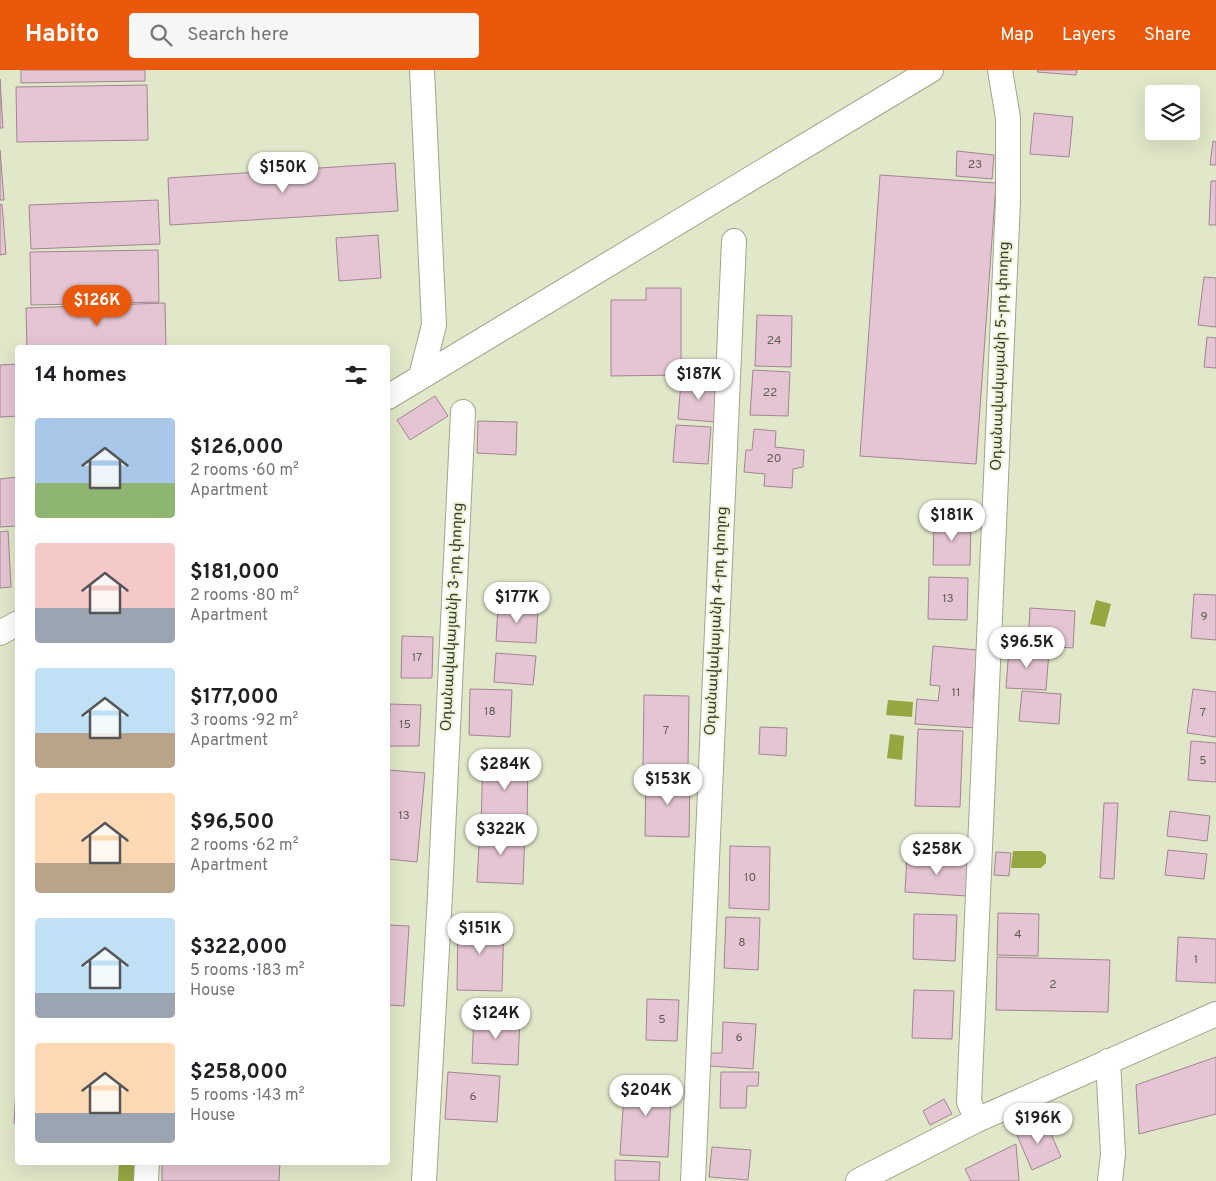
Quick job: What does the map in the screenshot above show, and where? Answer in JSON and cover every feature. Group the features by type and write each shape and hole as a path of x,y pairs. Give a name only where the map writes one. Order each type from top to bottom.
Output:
{"street":[{"path":"421,376 434,325 422,70"},
{"path":"390,396 931,70"},
{"name":"Օդանավակայանի 5-րդ փողոց","path":"976,1120 969,1102 1008,201 1008,118 1000,70"},
{"name":"Օդանավակայանի 4-րդ փողոց","path":"693,1181 734,241"},
{"name":"Օդանավակայանի 3-րդ փողոց","path":"424,1181 463,412"},
{"path":"0,633 15,625"},
{"path":"858,1181 976,1120 1216,1014"},
{"path":"1108,1061 1113,1154 1110,1181"},
{"path":"146,1181 147,1165"}],"shaded area":[{"path":"1096,600 1111,604 1105,627 1090,624"},
{"path":"888,700 913,702 912,717 886,715"},
{"path":"890,734 904,736 902,760 887,758"},
{"path":"1013,851 1041,851 1046,855 1046,863 1041,868 1011,868"}],"building":[{"path":"21,70 145,70 145,81 21,83"},
{"path":"1038,70 1077,70 1076,75 1037,72"},
{"path":"0,79 3,128 0,128"},
{"path":"147,85 148,140 17,142 16,87"},
{"path":"1034,113 1073,117 1069,157 1030,154"},
{"path":"1213,141 1216,142 1216,165 1210,165"},
{"path":"0,150 4,200 0,200"},
{"path":"957,151 994,155 992,179 956,176"},
{"path":"395,163 398,211 170,225 168,178"},
{"path":"880,175 996,183 976,464 860,456"},
{"path":"1211,181 1216,181 1216,225 1209,225"},
{"path":"158,200 160,244 31,249 29,205"},
{"path":"2,204 6,254 0,255 0,205"},
{"path":"378,235 381,278 339,281 336,238"},
{"path":"158,250 159,302 31,305 30,252"},
{"path":"1204,277 1216,278 1216,327 1198,325"},
{"path":"646,288 681,288 681,375 611,376 611,300 646,300"},
{"path":"165,303 166,345 27,345 26,308"},
{"path":"757,315 792,316 791,367 755,366"},
{"path":"1207,337 1216,338 1216,368 1204,367"},
{"path":"15,364 15,416 0,417 0,365"},
{"path":"753,370 790,372 788,416 750,415"},
{"path":"681,381 719,383 716,422 678,419"},
{"path":"435,396 448,416 410,440 397,420"},
{"path":"478,421 517,422 516,455 477,453"},
{"path":"676,425 711,427 708,464 673,462"},
{"path":"754,429 776,431 775,447 804,450 803,467 793,469 792,488 764,486 765,474 744,472 746,450 752,450"},
{"path":"15,477 15,526 0,527 0,479"},
{"path":"934,519 971,519 970,565 933,565"},
{"path":"8,531 11,587 0,588 0,532"},
{"path":"929,577 968,578 967,620 928,619"},
{"path":"1194,594 1216,595 1216,640 1191,638"},
{"path":"498,606 538,608 536,643 496,641"},
{"path":"1030,608 1075,611 1073,648 1028,645"},
{"path":"402,636 433,637 432,678 401,678"},
{"path":"933,646 977,650 973,700 978,700 976,728 915,724 917,699 938,701 940,686 930,685"},
{"path":"1009,648 1049,651 1046,690 1006,688"},
{"path":"496,653 536,656 533,685 494,682"},
{"path":"470,689 512,690 510,737 469,735"},
{"path":"1193,689 1216,692 1216,737 1187,733"},
{"path":"1022,691 1061,694 1059,724 1019,721"},
{"path":"644,695 689,696 688,767 643,766"},
{"path":"390,704 421,705 419,746 390,746"},
{"path":"760,727 787,728 786,756 759,754"},
{"path":"918,729 963,731 960,807 915,806"},
{"path":"1191,741 1216,743 1216,782 1188,780"},
{"path":"483,755 528,756 527,826 481,826"},
{"path":"390,770 425,773 417,862 390,859"},
{"path":"646,774 690,775 689,837 645,836"},
{"path":"1104,803 1118,803 1114,879 1100,878"},
{"path":"1170,811 1210,816 1207,841 1167,836"},
{"path":"480,827 525,829 523,884 477,882"},
{"path":"730,846 770,847 769,910 729,908"},
{"path":"1168,850 1207,854 1204,879 1165,875"},
{"path":"996,852 1011,853 1009,876 994,875"},
{"path":"907,855 969,859 967,896 905,892"},
{"path":"998,913 1039,914 1038,956 997,955"},
{"path":"914,914 957,915 955,961 913,959"},
{"path":"726,917 760,918 758,970 724,968"},
{"path":"458,920 504,920 502,991 457,990"},
{"path":"390,925 409,926 404,1006 390,1005"},
{"path":"1178,937 1216,939 1216,983 1176,981"},
{"path":"997,957 1110,960 1108,1012 996,1010"},
{"path":"914,990 954,991 952,1039 912,1038"},
{"path":"647,999 679,1000 677,1041 646,1040"},
{"path":"474,1015 520,1017 518,1065 472,1063"},
{"path":"723,1022 756,1024 753,1069 710,1066 711,1053 722,1053"},
{"path":"1216,1057 1216,1114 1139,1134 1136,1085"},
{"path":"448,1072 500,1076 497,1122 445,1119"},
{"path":"721,1072 759,1072 758,1086 747,1086 746,1108 720,1108"},
{"path":"625,1077 672,1079 668,1157 620,1155"},
{"path":"944,1099 952,1114 930,1125 923,1111"},
{"path":"1045,1120 1061,1157 1032,1170 1016,1133"},
{"path":"1016,1144 1019,1181 971,1181 965,1169"},
{"path":"712,1147 751,1150 748,1180 709,1177"},
{"path":"615,1160 660,1162 659,1181 615,1181"},
{"path":"162,1165 280,1165 279,1181 162,1181"}],"waterway":[{"path":"130,1181 131,1165"}]}
